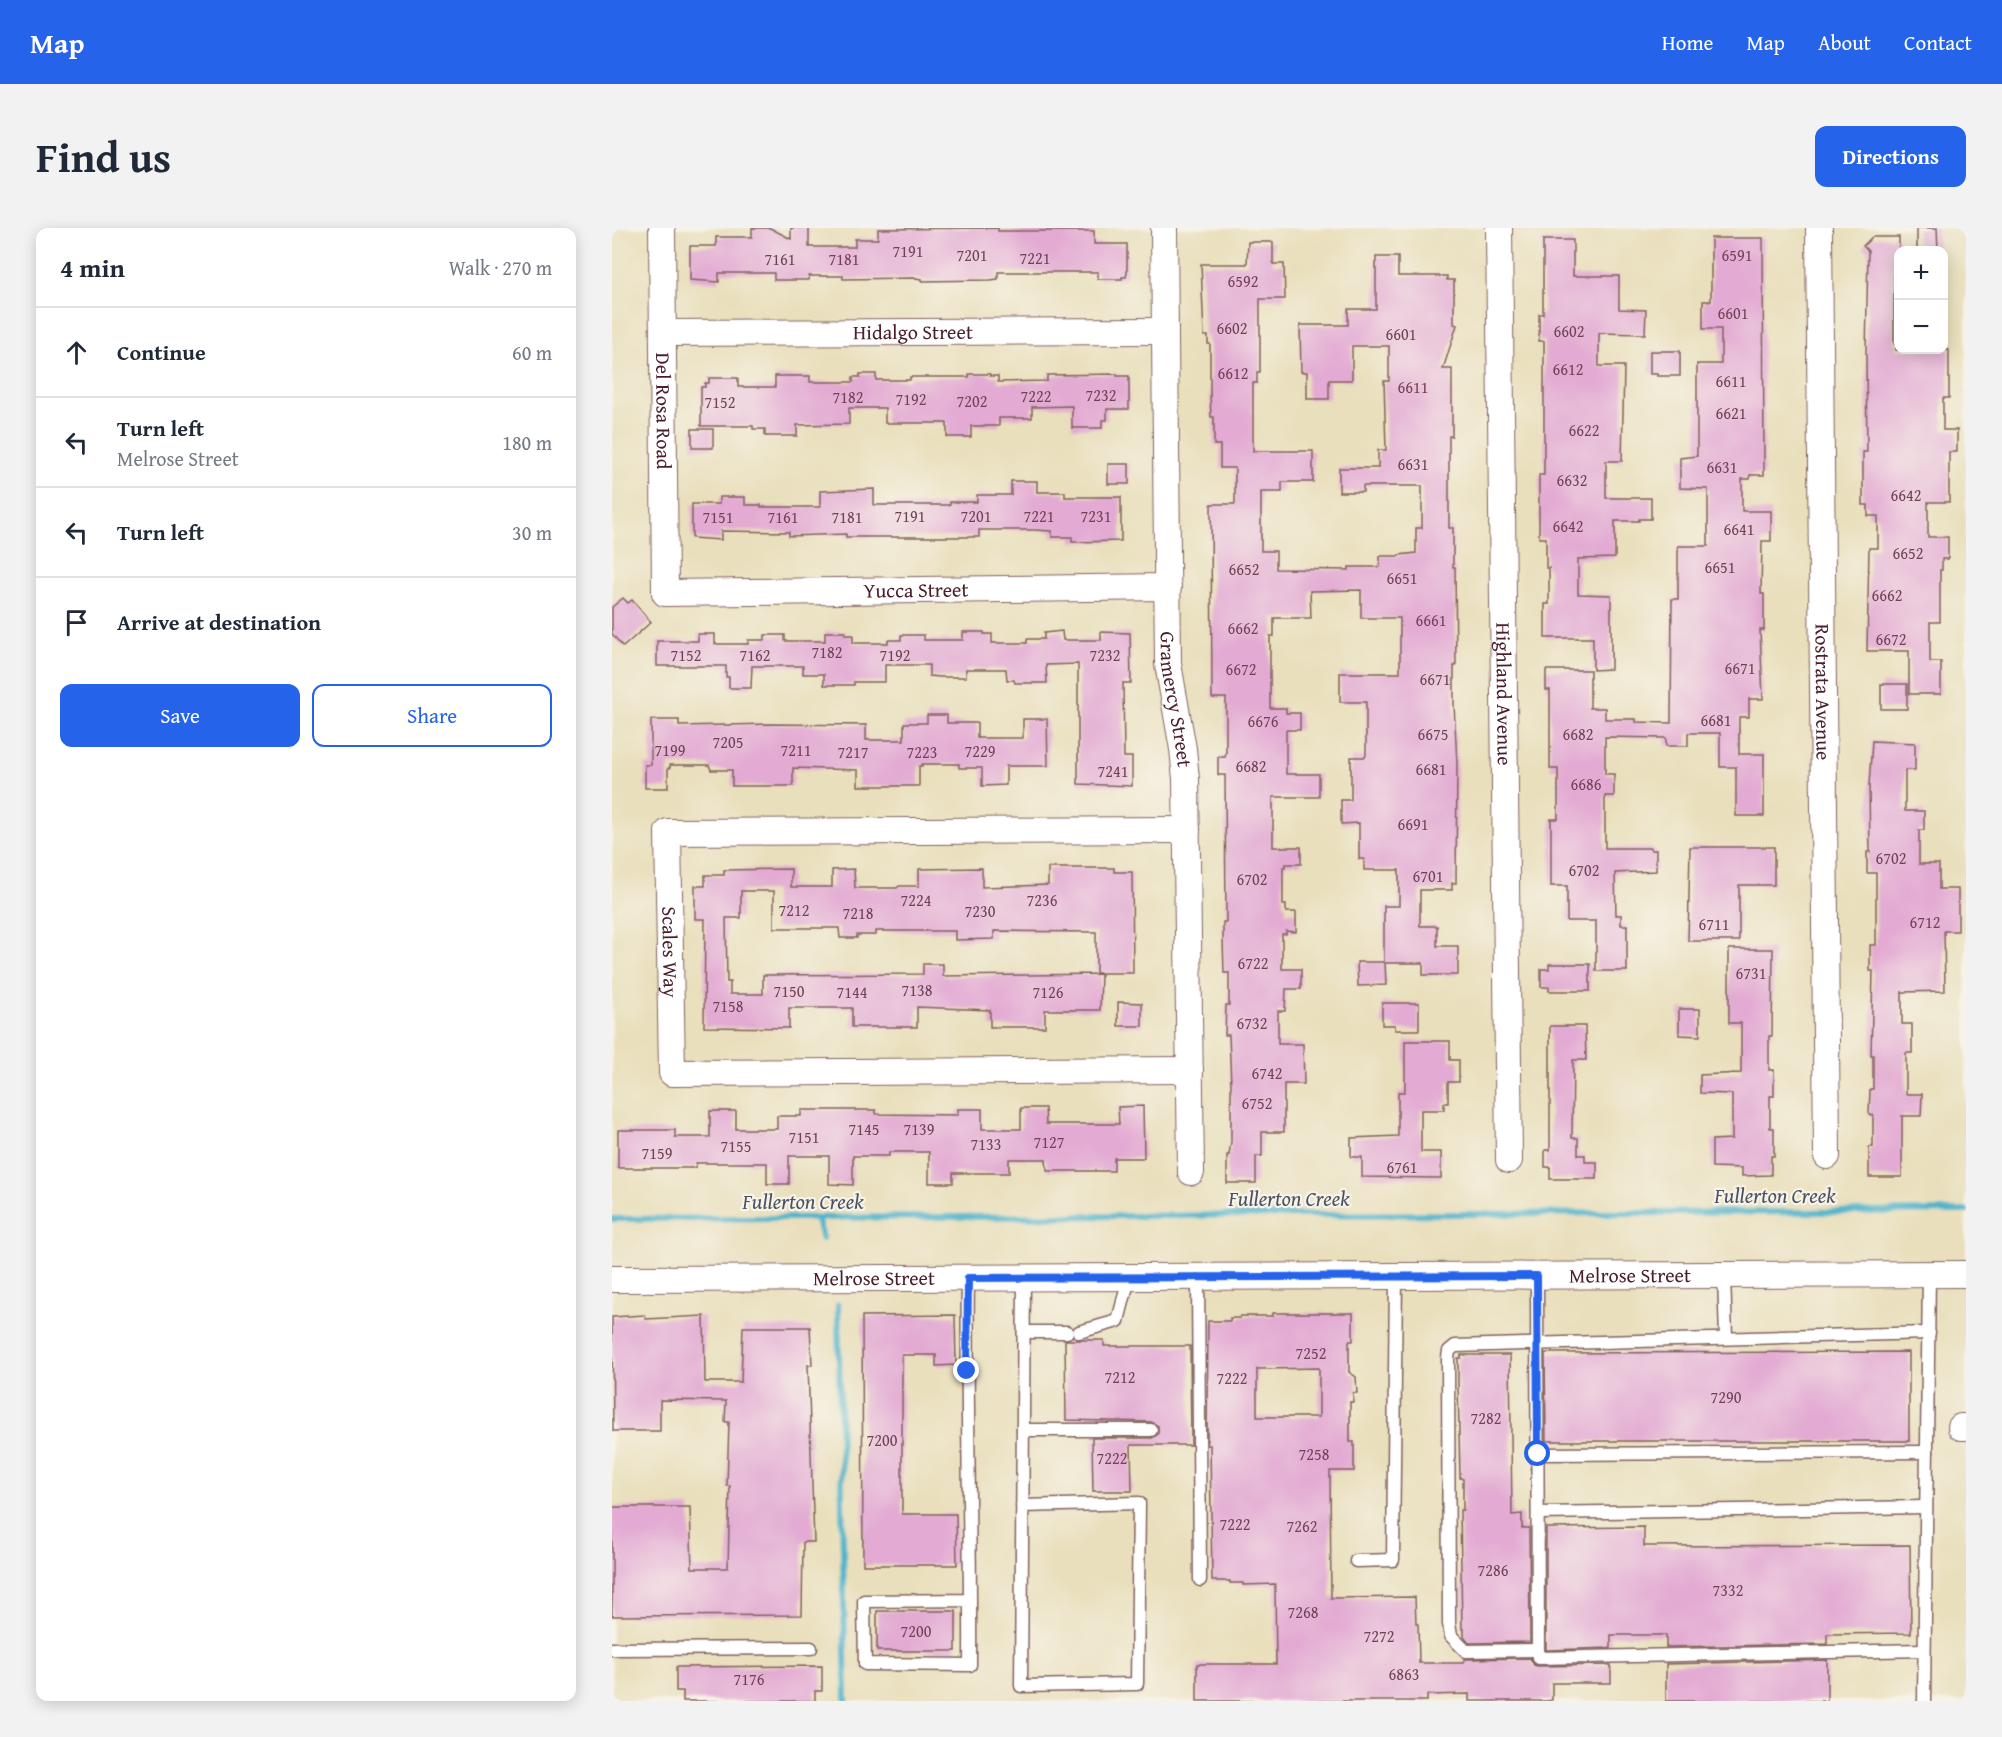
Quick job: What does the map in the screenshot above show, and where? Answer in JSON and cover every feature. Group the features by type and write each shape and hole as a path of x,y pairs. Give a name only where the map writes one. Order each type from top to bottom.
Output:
{"street":[{"name":"Del Rosa Road","path":"662,228 666,593"},
{"name":"Gramercy Street","path":"1164,228 1168,664 1183,748 1186,779 1191,1172"},
{"name":"Highland Avenue","path":"1499,228 1509,1160"},
{"name":"Rostrata Avenue","path":"1819,228 1827,1156"},
{"name":"Hidalgo Street","path":"663,333 1165,331"},
{"name":"Yucca Street","path":"666,593 1168,587"},
{"name":"Scales Way","path":"1187,830 668,832 672,1073 1190,1070"},
{"name":"Melrose Street","path":"612,1279 1966,1274"}],"lane":[{"path":"1924,1701 1929,1274"},
{"path":"1725,1275 1726,1338"},
{"path":"1537,1276 1538,1658 1924,1650"},
{"path":"1356,1561 1393,1560 1396,1277"},
{"path":"968,1278 967,1371 970,1600 970,1665 864,1664 864,1601 970,1600"},
{"path":"1022,1506 1139,1503 1137,1684 1021,1686 1022,1506 1024,1332 1024,1278"},
{"path":"1024,1332 1073,1332 1118,1321 1129,1278"},
{"path":"1198,1278 1200,1580"},
{"path":"1538,1650 1466,1651 1451,1636 1448,1358 1449,1351 1455,1346 1929,1333"},
{"path":"1023,1430 1151,1430"},
{"path":"1538,1454 1927,1452"},
{"path":"1538,1513 1926,1507"},
{"path":"612,1649 811,1648"}],"building":[{"path":"752,228 770,228 791,239 791,228 809,228 809,247 855,247 855,239 878,239 878,229 998,228 998,231 1094,231 1094,244 1127,244 1127,273 1122,279 1098,279 1098,272 998,272 998,279 990,280 922,281 922,279 915,278 843,279 843,276 809,276 809,280 774,280 774,273 719,273 719,282 690,280 690,246 716,246 716,237 752,237"},
{"path":"1917,228 1937,228 1938,246 1917,246"},
{"path":"1872,237 1899,237 1899,246 1894,246 1894,354 1948,354 1949,350 1949,398 1943,398 1943,430 1957,430 1957,452 1949,452 1949,502 1928,502 1928,537 1948,537 1948,559 1942,559 1942,570 1940,570 1940,622 1930,622 1930,662 1941,662 1941,694 1909,694 1909,651 1867,651 1869,548 1878,548 1878,516 1868,516 1868,505 1863,505 1863,452 1867,452 1868,251 1863,246"},
{"path":"1711,238 1763,238 1764,475 1750,475 1750,479 1742,479 1742,511 1771,511 1771,541 1762,541 1761,594 1764,594 1764,630 1760,630 1763,699 1749,699 1749,717 1739,717 1739,754 1764,754 1764,816 1736,816 1736,767 1720,767 1720,733 1688,733 1688,746 1666,746 1666,738 1605,737 1605,774 1614,774 1614,796 1605,796 1605,848 1651,848 1651,850 1656,850 1656,871 1615,873 1616,915 1621,915 1621,925 1627,925 1627,971 1596,971 1596,921 1567,921 1567,886 1551,886 1551,819 1558,819 1558,769 1550,769 1550,690 1546,690 1546,670 1590,670 1590,708 1605,708 1605,719 1636,719 1636,722 1671,723 1672,599 1678,599 1678,546 1708,546 1708,489 1680,488 1680,458 1697,456 1697,364 1721,364 1721,329 1703,329 1703,301 1711,301"},
{"path":"1543,240 1573,240 1573,276 1619,276 1619,309 1646,310 1645,334 1599,333 1599,366 1624,366 1622,461 1606,461 1606,498 1651,498 1651,519 1615,521 1615,558 1578,559 1578,594 1611,595 1611,669 1593,670 1593,638 1545,638 1545,604 1549,604 1549,568 1546,568 1546,538 1539,538 1539,475 1544,475 1544,341 1539,341 1539,314 1543,314"},
{"path":"1248,242 1273,242 1273,264 1284,264 1285,299 1260,299 1260,372 1257,372 1257,383 1253,383 1253,451 1313,451 1313,482 1282,482 1282,492 1261,492 1261,551 1276,551 1276,569 1349,570 1349,567 1380,567 1380,556 1416,553 1416,528 1422,528 1422,486 1363,486 1363,492 1339,492 1339,468 1378,468 1378,450 1386,450 1384,381 1389,381 1389,346 1352,346 1352,380 1329,380 1329,399 1307,399 1307,372 1301,372 1300,325 1348,325 1348,309 1376,309 1376,257 1398,257 1398,276 1447,276 1447,280 1454,280 1454,324 1457,325 1443,369 1452,369 1449,528 1453,528 1453,567 1455,567 1456,883 1452,883 1452,890 1420,890 1420,926 1437,926 1437,946 1458,946 1458,975 1423,975 1423,963 1385,963 1386,985 1358,986 1357,962 1384,962 1384,906 1399,906 1399,870 1364,870 1364,859 1359,859 1359,823 1341,824 1341,800 1351,800 1351,757 1365,757 1366,755 1366,702 1340,702 1340,673 1400,673 1400,618 1361,618 1361,590 1310,591 1311,618 1274,618 1274,636 1270,636 1270,708 1286,708 1286,713 1300,713 1300,730 1286,730 1286,774 1319,774 1319,797 1273,797 1273,847 1301,847 1301,864 1285,864 1283,867 1283,905 1286,905 1286,912 1296,912 1296,932 1286,931 1286,934 1282,934 1282,969 1301,969 1301,989 1286,989 1285,1011 1278,1011 1278,1044 1303,1044 1304,1084 1284,1084 1284,1132 1262,1132 1262,1156 1256,1156 1256,1183 1227,1183 1227,1155 1229,1155 1231,1142 1231,1085 1229,1035 1225,1035 1226,1005 1229,1005 1229,973 1224,973 1223,940 1223,922 1226,922 1225,775 1218,775 1218,757 1225,757 1226,753 1226,698 1212,698 1211,504 1235,504 1235,468 1220,468 1220,445 1214,445 1214,417 1211,417 1210,392 1210,344 1208,344 1208,336 1204,336 1201,264 1247,264"},
{"path":"1650,351 1680,351 1680,376 1650,374"},
{"path":"860,374 876,374 876,380 910,380 910,377 969,377 969,374 990,374 990,376 998,376 998,382 1047,381 1047,375 1117,374 1117,376 1129,376 1129,409 1107,409 1107,420 1102,420 1102,428 1072,428 1072,406 1032,407 1032,418 999,418 999,426 971,426 971,437 947,437 947,423 885,423 885,408 849,408 849,424 797,425 797,436 765,436 765,429 753,429 753,426 701,426 701,387 709,383 709,378 738,378 738,387 775,387 775,376 810,376 810,382 853,382 853,377 860,377"},
{"path":"692,429 713,429 713,448 692,448"},
{"path":"1108,464 1129,464 1129,484 1108,484"},
{"path":"1011,481 1037,481 1037,492 1065,492 1065,497 1121,497 1121,541 1072,542 1072,537 1052,537 1052,531 1034,530 979,530 979,537 846,537 846,534 789,536 789,532 721,531 721,540 692,538 692,504 719,504 719,497 745,497 745,505 761,505 761,507 820,507 820,491 874,489 874,505 950,505 950,502 977,502 977,495 1011,495"},
{"path":"623,598 628,603 632,600 651,622 623,647 612,634 612,607"},
{"path":"1062,631 1063,640 1101,640 1101,632 1130,633 1131,683 1123,683 1124,757 1132,757 1132,786 1078,784 1078,664 1046,665 1047,683 1015,683 1014,680 1007,680 1006,669 966,669 966,677 940,677 929,676 929,665 885,665 885,682 854,682 854,685 824,685 824,674 803,674 803,666 752,666 751,688 729,688 726,666 657,666 657,641 698,641 698,634 715,634 715,644 748,644 748,640 765,640 765,635 785,635 785,641 825,641 825,632 845,632 845,635 853,635 853,643 888,643 888,640 901,640 901,635 924,635 924,640 963,640 963,632 984,632 984,634 992,634 992,643 1027,643 1027,639 1044,639 1044,633"},
{"path":"1881,684 1907,684 1907,709 1881,709"},
{"path":"927,715 947,715 947,723 977,723 977,738 1023,738 1023,719 1047,719 1048,766 1006,766 1006,785 982,786 982,768 959,768 959,764 922,764 919,766 919,786 858,786 858,770 793,768 793,786 732,786 732,770 711,770 709,765 670,765 668,788 645,788 645,765 651,765 651,720 679,720 679,726 866,725 866,740 904,740 904,723 927,723"},
{"path":"1872,741 1915,743 1915,770 1905,770 1905,811 1924,811 1924,830 1919,830 1919,864 1939,864 1939,889 1958,889 1958,931 1944,931 1945,991 1902,992 1902,1024 1912,1024 1912,1053 1906,1053 1906,1094 1922,1094 1921,1116 1902,1116 1902,1177 1869,1177 1869,1147 1873,1147 1873,1115 1869,1115 1870,1089 1873,1089 1873,1055 1871,1055 1873,971 1870,971 1870,945 1876,945 1876,873 1867,873 1867,852 1870,852 1869,786"},
{"path":"1690,847 1774,847 1774,885 1739,885 1739,941 1688,941"},
{"path":"982,868 982,887 1048,885 1048,868 1114,868 1114,872 1132,872 1133,973 1096,973 1096,932 994,931 994,939 955,940 955,931 876,931 876,935 840,938 839,928 774,928 774,891 741,891 741,918 726,918 727,982 730,982 730,994 763,994 763,975 923,974 923,964 943,964 943,976 1101,974 1100,1010 1045,1010 1045,1027 990,1027 990,1010 917,1007 917,1027 852,1027 852,1008 789,1008 789,1028 704,1027 705,919 695,919 695,886 705,886 705,875 724,875 724,870 791,869 791,887 832,887 832,870 854,869 855,888 897,888 899,886 919,886 919,869"},
{"path":"1729,949 1773,949 1772,1036 1769,1036 1769,1070 1774,1070 1774,1096 1770,1096 1770,1128 1774,1128 1771,1175 1742,1176 1742,1168 1712,1167 1712,1140 1732,1139 1732,1094 1700,1093 1700,1075 1741,1073 1741,1023 1729,1023"},
{"path":"1549,964 1590,964 1590,991 1549,991 1549,987 1541,987 1541,969 1549,969"},
{"path":"1118,1002 1142,1003 1142,1026 1118,1026"},
{"path":"1382,1003 1419,1003 1419,1030 1395,1030 1395,1025 1382,1025"},
{"path":"1679,1009 1700,1009 1700,1036 1679,1035"},
{"path":"1550,1026 1585,1026 1586,1060 1573,1060 1572,1138 1578,1138 1578,1155 1585,1155 1585,1162 1597,1162 1597,1179 1550,1179 1550,1167 1545,1167 1545,1150 1550,1150"},
{"path":"1405,1041 1450,1041 1450,1060 1459,1060 1459,1082 1448,1082 1448,1103 1444,1103 1444,1110 1421,1110 1421,1152 1441,1152 1441,1178 1362,1177 1362,1157 1351,1157 1351,1138 1398,1136 1398,1092 1404,1092 1405,1089"},
{"path":"1143,1106 1144,1158 1114,1158 1114,1171 1047,1171 1046,1159 1009,1159 1009,1173 953,1173 953,1183 929,1183 929,1152 889,1152 889,1156 853,1156 853,1185 829,1184 829,1156 789,1156 789,1184 767,1184 767,1163 696,1163 696,1168 618,1168 618,1130 675,1130 675,1137 710,1137 710,1111 736,1111 736,1129 777,1129 777,1116 801,1116 801,1110 876,1110 876,1114 958,1115 958,1109 982,1109 982,1129 1021,1129 1021,1108 1045,1108 1046,1124 1119,1124 1118,1107"},
{"path":"1273,1313 1353,1313 1353,1341 1349,1341 1349,1372 1356,1377 1357,1393 1353,1393 1353,1402 1350,1402 1350,1442 1354,1442 1354,1471 1330,1471 1331,1598 1415,1597 1419,1663 1464,1663 1464,1659 1530,1658 1534,1665 1538,1666 1611,1665 1611,1683 1552,1683 1552,1700 1547,1701 1469,1701 1469,1694 1427,1695 1427,1701 1197,1701 1197,1664 1276,1664 1275,1584 1243,1585 1243,1583 1230,1583 1230,1581 1212,1581 1210,1445 1207,1445 1208,1321 1230,1321 1230,1318 1240,1318 1240,1316 1273,1316","holes":["1319,1368 1319,1417 1257,1417 1257,1369"]},
{"path":"645,1315 646,1319 704,1316 705,1382 741,1382 743,1327 810,1327 812,1365 808,1365 814,1542 803,1542 802,1615 612,1616 612,1507 690,1507 692,1568 728,1568 730,1486 727,1486 729,1422 725,1422 726,1401 660,1400 660,1431 613,1431 612,1317"},
{"path":"955,1315 956,1365 936,1366 936,1355 902,1355 902,1514 956,1514 957,1565 863,1565 862,1316"},
{"path":"1065,1340 1104,1340 1104,1346 1190,1346 1191,1445 1131,1445 1132,1491 1093,1491 1092,1438 1152,1438 1158,1434 1158,1426 1151,1422 1066,1420"},
{"path":"1909,1352 1909,1441 1546,1441 1545,1353"},
{"path":"1461,1355 1510,1355 1512,1515 1522,1514 1522,1528 1529,1528 1530,1642 1469,1643 1462,1629 1460,1510 1463,1510 1463,1479 1460,1478 1458,1384 1458,1358 1461,1358"},
{"path":"1644,1527 1644,1546 1910,1545 1911,1633 1827,1634 1827,1644 1666,1647 1666,1635 1611,1635 1611,1648 1546,1650 1546,1528"},
{"path":"877,1611 956,1611 956,1651 877,1651"},
{"path":"1827,1660 1827,1701 1666,1701 1666,1664"},
{"path":"822,1666 822,1691 815,1691 815,1701 683,1701 683,1691 676,1691 676,1667"}],"waterway":[{"name":"Fullerton Creek","path":"612,1219 1966,1211"},
{"path":"817,1218 822,1239"},
{"path":"838,1305 846,1701"}],"route":[{"path":"967,1371 968,1278 1537,1276 1538,1454"}]}
